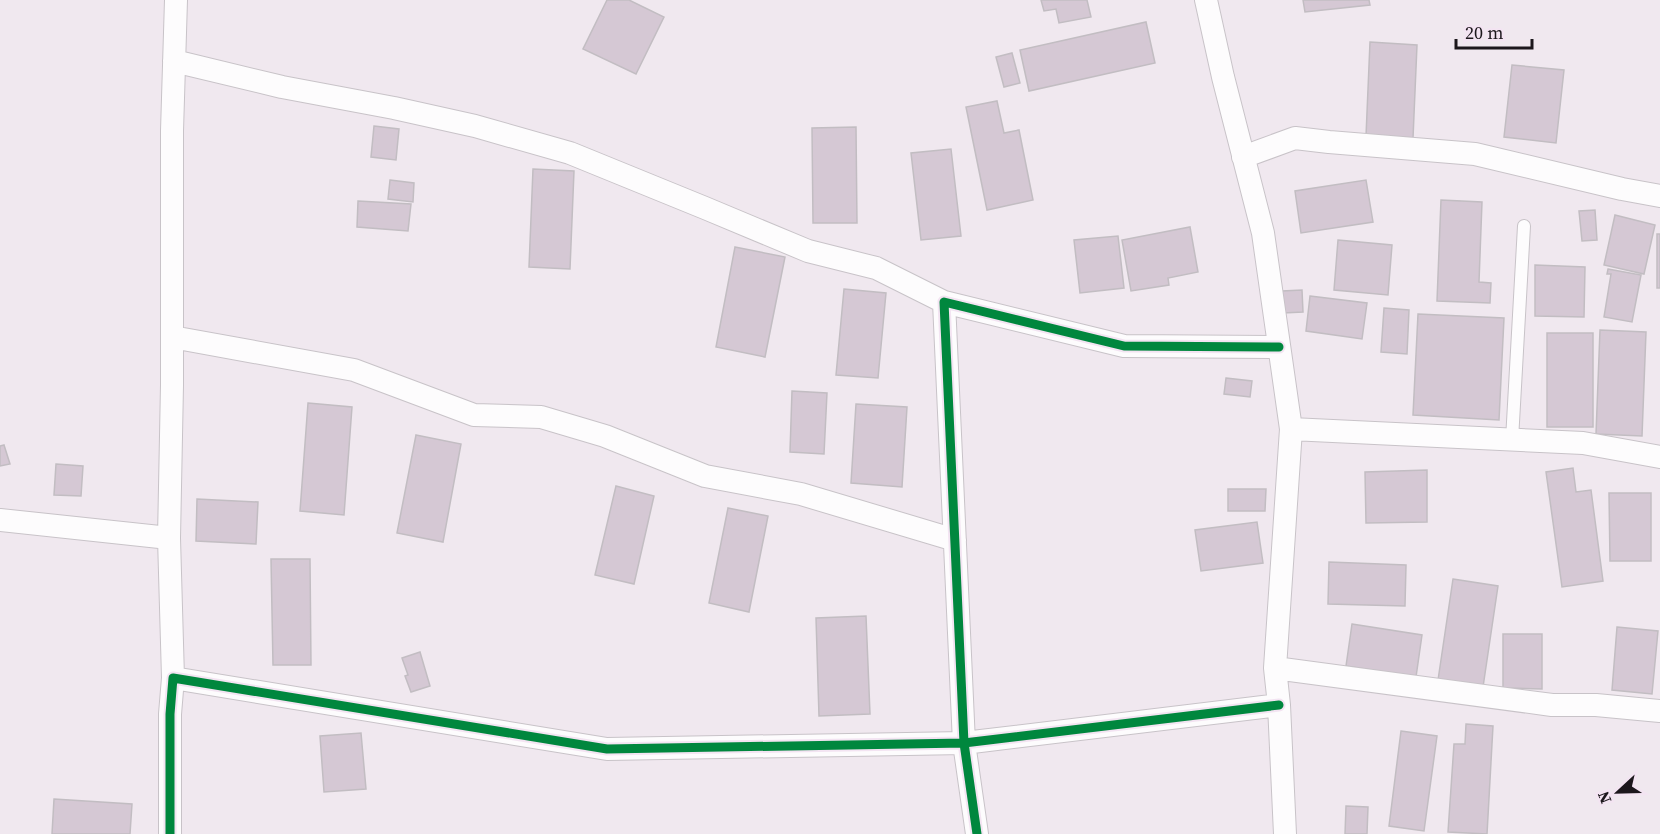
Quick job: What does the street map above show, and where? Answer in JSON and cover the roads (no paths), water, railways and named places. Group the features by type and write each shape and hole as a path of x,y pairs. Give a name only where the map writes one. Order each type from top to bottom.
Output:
{"street":[{"path":"170,834 170,714 173,678 169,538 176,0"},
{"path":"1206,0 1263,233 1291,429 1275,668 1286,834"},
{"path":"174,61 282,87 475,126 570,153 808,251 876,267 944,302 1124,346 1278,347"},
{"path":"1243,157 1295,138 1475,154 1660,196"},
{"path":"944,302 964,743 977,834"},
{"path":"172,337 354,370 474,415 541,417 605,436 705,476 801,494 955,540"},
{"path":"1291,429 1583,443 1660,457"},
{"path":"0,520 169,538"},
{"path":"1275,668 1552,705 1596,705 1660,711"},
{"path":"173,678 607,749 964,743 1279,705"}],"lane":[{"path":"1512,440 1524,226"}]}
